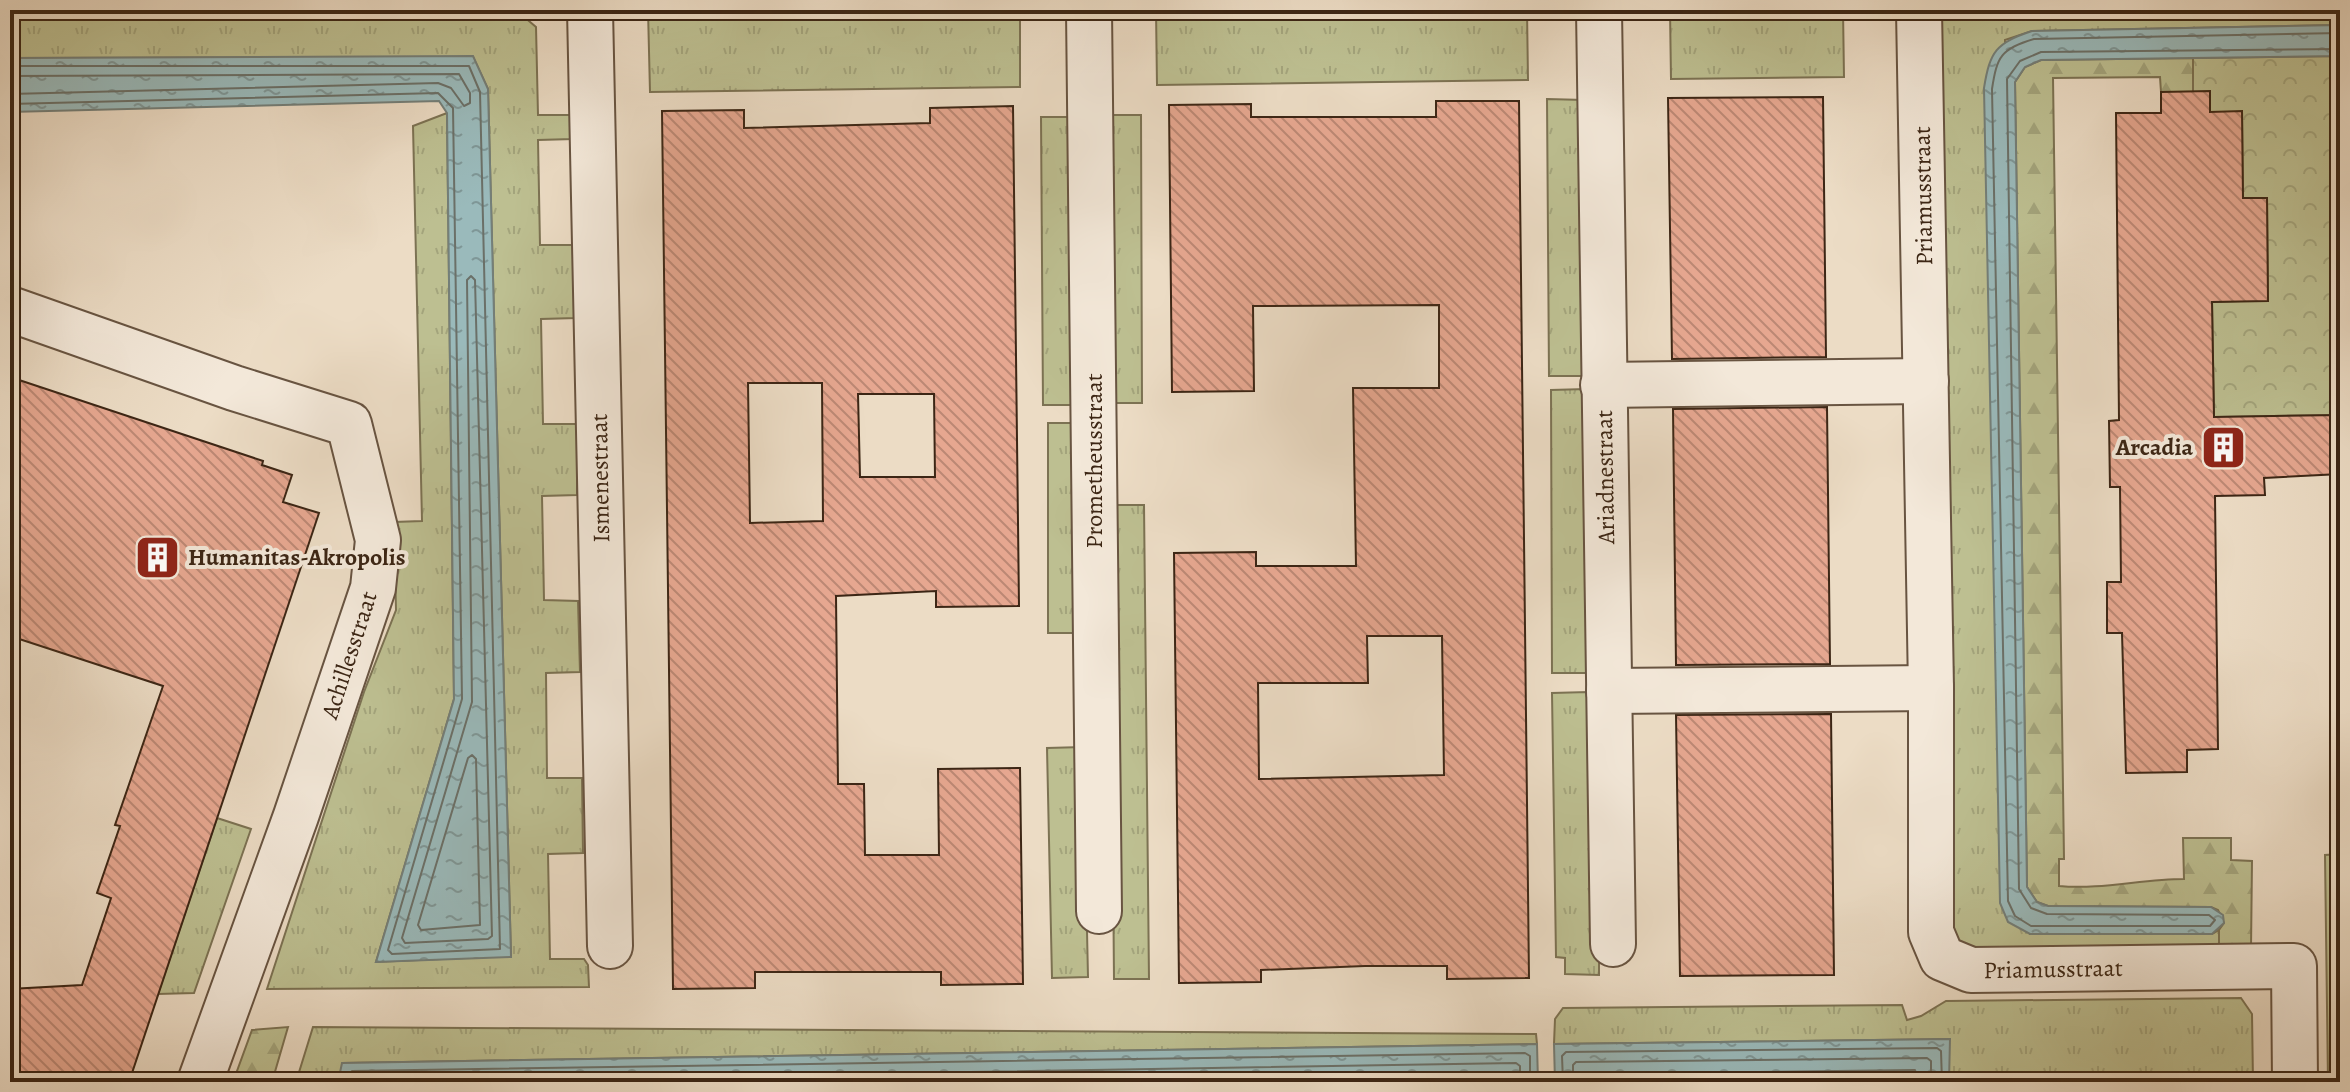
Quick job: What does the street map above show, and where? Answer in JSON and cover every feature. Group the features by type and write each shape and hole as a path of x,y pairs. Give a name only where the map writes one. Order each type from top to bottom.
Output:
{"street":[{"name":"Ismenestraat","path":"590,10 610,946"},
{"name":"Prometheusstraat","path":"1089,10 1099,911"},
{"name":"Ariadnestraat","path":"1599,10 1613,944"},
{"name":"Priamusstraat","path":"1919,10 1931,688 1931,932 1942,958 1971,970 2294,966 2295,1082"},
{"name":"Achillesstraat","path":"10,309 234,388 349,424 378,540 373,588 296,816 200,1082"},
{"path":"1603,385 1926,381"},
{"path":"1609,691 1931,688"}],"green space":[{"path":"10,10 516,10 536,27 538,115 572,115 573,139 538,140 540,245 574,245 576,318 541,319 543,424 577,424 577,495 542,496 544,600 578,601 580,672 546,673 547,778 582,778 583,853 548,854 550,959 584,959 588,965 589,987 267,989 364,692 396,610 394,522 422,521 413,126 447,113 454,699 376,962 511,956 488,89 473,57 10,58"},
{"path":"648,10 1020,10 1020,87 650,92"},
{"path":"1156,10 1527,10 1528,80 1157,85"},
{"path":"1670,10 1843,10 1844,77 1671,79"},
{"path":"1937,10 2340,10 2340,25 2032,31 2005,40 2030,934 2212,934 2219,930 2219,949 1980,953 1957,939 1949,920"},
{"path":"2340,56 2340,415 2214,417 2212,302 2268,300 2267,199 2243,198 2242,112 2210,112 2210,92 2193,92 2193,58"},
{"path":"2193,58 2193,92 2161,92 2160,77 2053,78 2064,859 2059,859 2059,886 2090,887 2184,879 2183,838 2231,838 2231,860 2252,861 2251,949 2219,949 2219,930 2224,923 2218,910 2211,907 2048,906 2037,902 2027,887 2015,82 2025,67 2041,60"},
{"path":"1547,99 1584,100 1585,376 1549,376"},
{"path":"1105,115 1141,115 1142,403 1106,403"},
{"path":"1041,117 1077,117 1078,405 1043,405"},
{"path":"1586,389 1588,673 1552,673 1551,390"},
{"path":"1048,423 1080,423 1081,633 1048,633"},
{"path":"1110,505 1144,505 1149,979 1114,979"},
{"path":"1588,692 1591,947 1599,951 1599,975 1565,974 1565,958 1556,957 1552,693"},
{"path":"1083,747 1088,977 1052,978 1047,748"},
{"path":"217,818 251,829 194,993 158,994"},
{"path":"2340,854 2340,1082 2328,1082 2325,855"},
{"path":"2241,998 2252,1014 2253,1082 1949,1082 1949,1039 1554,1044 1555,1019 1563,1008 1902,1005 1907,1020 1921,1016 1946,1001"},
{"path":"288,1027 272,1082 233,1082 252,1030"},
{"path":"313,1027 1536,1034 1537,1044 343,1063 338,1082 296,1082"}],"water":[{"path":"2340,25 2340,56 2041,60 2025,67 2015,82 2027,887 2037,902 2048,906 2211,907 2223,915 2224,923 2212,934 2030,934 2008,922 2000,903 1984,88 1989,65 2003,45 2032,31"},
{"path":"473,56 488,89 511,957 376,962 454,699 447,113 439,101 10,112 10,58"},
{"path":"1950,1039 1949,1082 1555,1082 1554,1044"},
{"path":"1537,1044 1538,1082 338,1082 342,1063"}],"building":[{"name":"Arcadia","path":"2210,91 2210,112 2242,111 2243,198 2267,198 2268,301 2212,302 2214,417 2340,415 2340,474 2264,478 2265,495 2215,496 2218,749 2187,750 2187,772 2126,773 2122,633 2107,633 2107,582 2121,582 2120,487 2110,487 2109,421 2119,420 2116,113 2161,113 2161,92"},
{"path":"1823,97 1826,357 1672,359 1668,98"},
{"path":"1436,101 1519,101 1529,978 1447,979 1447,966 1365,966 1261,970 1261,982 1179,983 1174,553 1256,552 1256,566 1356,566 1353,388 1439,388 1439,305 1253,306 1254,391 1172,392 1169,105 1251,104 1251,117 1436,117","holes":["1367,636 1442,636 1444,775 1259,779 1258,683 1368,683"]},
{"path":"1013,106 1019,606 936,607 936,591 836,596 838,784 864,784 865,855 939,855 938,769 1020,768 1023,984 941,985 941,972 755,972 755,988 673,989 662,111 744,110 744,128 930,123 930,108","holes":["748,383 822,383 823,521 750,523","858,394 934,394 935,477 860,477"]},
{"name":"Humanitas-Akropolis","path":"10,377 263,461 262,465 292,475 283,502 319,513 129,1082 10,1082 10,989 82,985 111,898 97,893 120,826 115,825 163,686 10,636"},
{"path":"1827,407 1830,664 1676,665 1673,409"},
{"path":"1831,714 1834,975 1680,976 1676,715"}],"place":[{"name":"Arcadia","path":"2224,447"},
{"name":"Humanitas-Akropolis","path":"157,557"}]}
